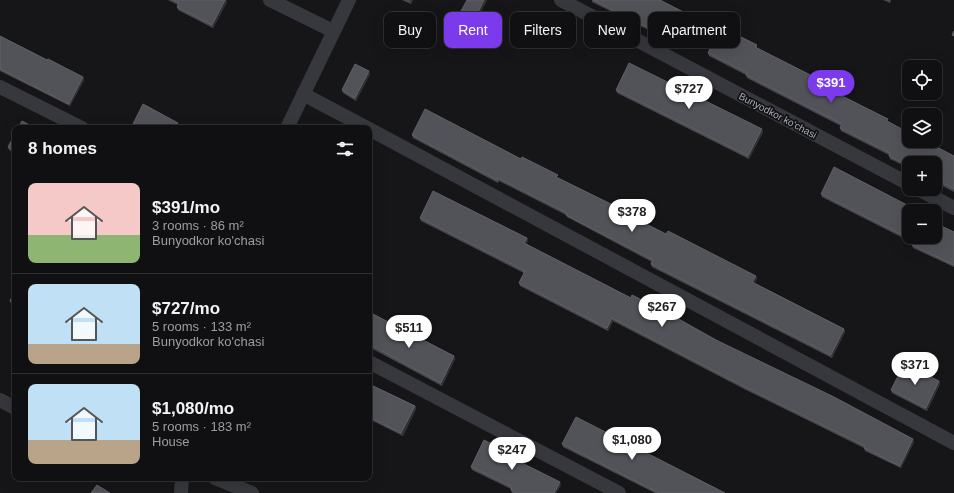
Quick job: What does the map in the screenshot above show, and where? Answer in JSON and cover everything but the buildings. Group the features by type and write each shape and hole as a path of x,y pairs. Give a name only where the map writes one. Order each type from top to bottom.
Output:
{"street":[{"path":"270,0 333,31"},
{"path":"288,125 349,0"},
{"name":"Bunyodkor ko'chasi","path":"562,0 902,180"},
{"path":"0,87 76,125"},
{"path":"303,94 361,125"},
{"path":"372,131 954,443"},
{"path":"931,196 954,208"},
{"path":"372,364 619,493"},
{"path":"0,400 12,406"},
{"path":"181,493 182,481"},
{"path":"222,481 252,493"}]}
